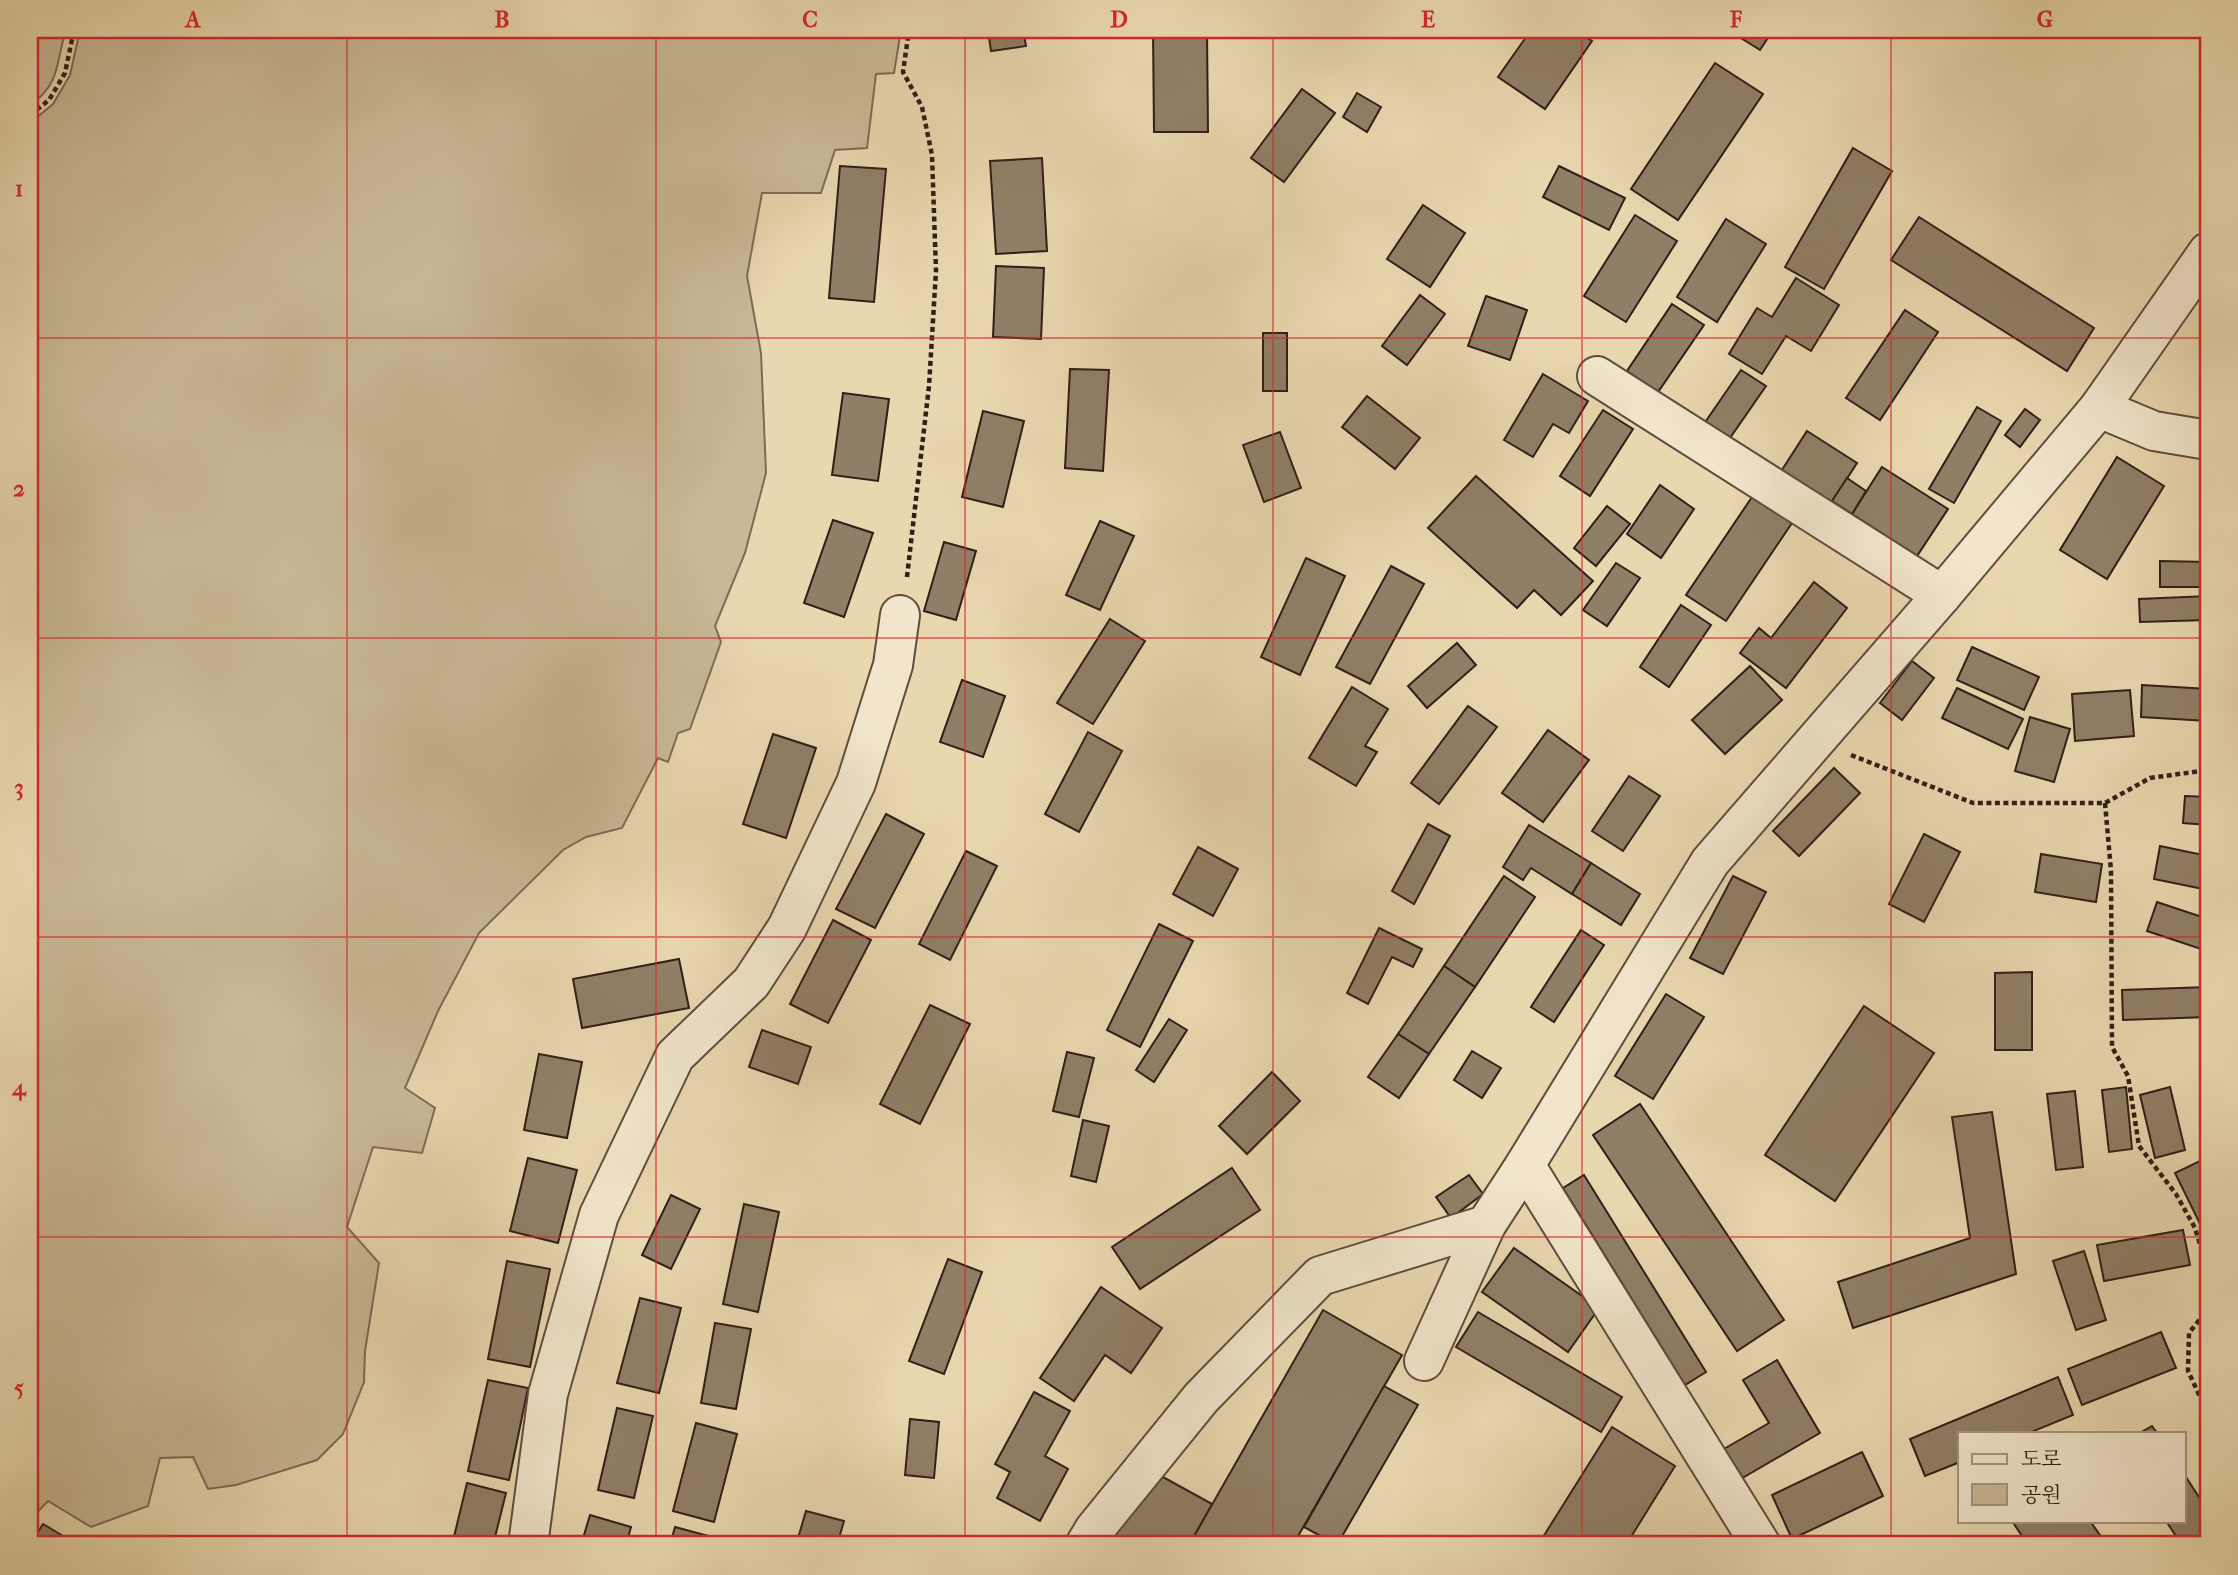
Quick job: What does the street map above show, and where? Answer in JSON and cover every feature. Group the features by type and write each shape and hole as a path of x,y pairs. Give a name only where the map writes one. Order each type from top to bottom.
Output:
{"street":[{"path":"1423,1360 1486,1225 1710,862 1942,595 2099,408 2208,252"},
{"path":"1597,376 1942,595"},
{"path":"2099,408 2154,430 2208,440"},
{"path":"528,1545 548,1394 599,1215 675,1056 751,983 787,928 856,783 893,666 900,615"},
{"path":"1525,1165 1761,1545"},
{"path":"1085,1545 1094,1530 1201,1398 1320,1276 1486,1225"}],"path":[{"path":"30,115 49,100 65,73 74,30"},
{"path":"900,615 910,565 929,386 936,271 932,155 922,107 903,72 909,30"},
{"path":"1814,740 1973,803 2105,803 2150,778 2208,770"},
{"path":"2105,803 2111,871 2112,1047 2128,1076 2138,1146 2176,1194 2195,1228 2206,1264 2207,1310 2189,1333 2188,1371 2208,1414"}],"green space":[{"path":"30,30 66,30 53,80 30,106"},
{"path":"80,30 901,30 894,73 876,74 867,148 835,150 821,193 762,193 747,276 761,353 766,473 745,553 715,626 721,642 690,729 678,733 668,762 658,758 622,828 586,837 563,850 479,933 438,1011 405,1088 435,1108 422,1153 373,1147 347,1227 379,1263 365,1351 364,1382 343,1434 317,1460 236,1485 208,1489 193,1457 160,1458 148,1506 91,1527 48,1501 30,1520 30,123 53,104 70,75"}],"building":[{"path":"988,30 1023,30 1026,46 991,51"},
{"path":"1153,30 1207,30 1208,132 1154,132"},
{"path":"1531,30 1545,30 1549,33 1552,30 1575,30 1592,41 1545,109 1498,77"},
{"path":"1728,30 1773,30 1760,50"},
{"path":"1715,63 1763,94 1678,220 1631,189"},
{"path":"1302,89 1335,113 1284,182 1251,158"},
{"path":"1357,93 1381,107 1367,132 1343,117"},
{"path":"1853,148 1892,171 1824,289 1785,267"},
{"path":"1042,158 1047,251 996,254 990,161"},
{"path":"840,166 886,169 874,302 829,298"},
{"path":"1559,166 1625,198 1609,230 1543,197"},
{"path":"1423,205 1465,233 1430,287 1387,259"},
{"path":"1635,215 1677,241 1626,322 1584,296"},
{"path":"1919,217 2094,328 2067,371 1891,260"},
{"path":"1726,219 1766,244 1717,322 1677,297"},
{"path":"996,266 1044,268 1041,339 993,337"},
{"path":"1796,278 1839,305 1811,351 1786,336 1762,374 1729,354 1757,308 1772,317"},
{"path":"1420,295 1445,314 1407,365 1382,346"},
{"path":"1486,296 1527,310 1510,360 1468,346"},
{"path":"1672,304 1704,325 1658,392 1627,371"},
{"path":"1905,310 1938,332 1880,420 1846,398"},
{"path":"1263,333 1287,333 1287,391 1263,391"},
{"path":"1070,369 1109,370 1103,471 1065,468"},
{"path":"1741,370 1766,386 1723,448 1699,431"},
{"path":"1543,374 1588,401 1569,433 1553,424 1533,457 1504,440"},
{"path":"843,393 889,399 878,481 832,475"},
{"path":"1367,396 1420,438 1395,469 1342,427"},
{"path":"1977,407 2001,421 1954,503 1929,489"},
{"path":"2025,409 2040,420 2020,447 2005,435"},
{"path":"1603,410 1633,429 1590,496 1560,476"},
{"path":"983,411 1024,421 1003,507 962,497"},
{"path":"1807,431 1857,463 1828,508 1778,476"},
{"path":"1280,432 1301,488 1264,502 1243,445"},
{"path":"2117,457 2164,486 2107,579 2060,550"},
{"path":"1882,467 1948,509 1917,556 1852,514"},
{"path":"1476,476 1593,581 1561,615 1534,590 1517,608 1428,528"},
{"path":"1847,478 1866,491 1852,514 1832,501"},
{"path":"1660,485 1694,509 1661,558 1627,534"},
{"path":"1756,491 1796,517 1726,621 1686,595"},
{"path":"1607,506 1630,524 1596,566 1574,548"},
{"path":"833,520 873,533 844,617 804,603"},
{"path":"1100,521 1134,536 1100,610 1066,595"},
{"path":"944,542 976,551 956,620 924,611"},
{"path":"1306,558 1345,576 1300,675 1261,657"},
{"path":"2160,561 2208,562 2208,587 2160,587"},
{"path":"1616,563 1640,578 1607,626 1583,610"},
{"path":"1391,566 1424,584 1370,684 1336,667"},
{"path":"1814,582 1847,608 1786,688 1740,653 1759,628 1771,638"},
{"path":"2208,596 2208,620 2140,622 2139,599"},
{"path":"1681,605 1711,625 1669,687 1640,667"},
{"path":"1110,619 1145,641 1093,724 1057,703"},
{"path":"1457,643 1476,665 1427,708 1408,686"},
{"path":"1972,647 2039,677 2024,710 1957,680"},
{"path":"1912,661 1934,678 1902,720 1880,703"},
{"path":"1750,666 1782,700 1725,754 1692,720"},
{"path":"962,680 1005,696 983,757 940,742"},
{"path":"2142,685 2208,689 2208,721 2141,717"},
{"path":"1352,687 1388,709 1365,746 1377,752 1356,786 1309,758"},
{"path":"1957,688 2023,719 2008,749 1942,718"},
{"path":"2130,690 2134,736 2075,741 2072,694"},
{"path":"1468,706 1497,727 1439,804 1411,783"},
{"path":"2030,717 2070,729 2054,782 2015,771"},
{"path":"1548,730 1589,760 1543,822 1502,793"},
{"path":"1088,732 1122,751 1079,832 1045,814"},
{"path":"773,734 816,748 786,838 743,824"},
{"path":"1834,768 1860,793 1799,856 1773,831"},
{"path":"1629,776 1660,796 1623,851 1592,831"},
{"path":"2185,796 2208,797 2208,825 2183,823"},
{"path":"886,814 924,834 875,928 836,909"},
{"path":"1428,824 1450,836 1414,904 1392,891"},
{"path":"1529,825 1591,863 1572,894 1531,868 1523,880 1503,867"},
{"path":"1924,834 1960,852 1924,922 1889,904"},
{"path":"2160,846 2208,856 2208,890 2154,879"},
{"path":"1198,847 1238,869 1213,916 1173,894"},
{"path":"966,851 997,866 950,960 919,944"},
{"path":"2041,854 2102,864 2096,902 2035,892"},
{"path":"1591,863 1640,894 1621,925 1572,894"},
{"path":"1504,876 1535,897 1475,987 1444,966"},
{"path":"1733,876 1766,892 1723,974 1690,958"},
{"path":"2157,902 2208,919 2207,951 2147,931"},
{"path":"833,920 871,940 828,1023 790,1004"},
{"path":"1159,924 1193,941 1140,1047 1107,1030"},
{"path":"1379,928 1422,949 1413,967 1392,957 1368,1004 1347,993"},
{"path":"1581,930 1604,945 1554,1022 1531,1007"},
{"path":"679,959 689,1008 582,1028 573,979"},
{"path":"1444,966 1475,987 1429,1054 1398,1034"},
{"path":"2032,972 2032,1050 1995,1050 1995,973"},
{"path":"2208,987 2208,1017 2123,1020 2122,990"},
{"path":"1666,994 1704,1017 1653,1099 1615,1076"},
{"path":"930,1005 970,1024 920,1124 880,1104"},
{"path":"1864,1006 1934,1053 1835,1201 1765,1155"},
{"path":"1169,1019 1187,1030 1154,1082 1136,1070"},
{"path":"762,1030 811,1047 798,1084 749,1067"},
{"path":"1398,1034 1429,1054 1399,1098 1368,1077"},
{"path":"1472,1051 1501,1068 1482,1098 1454,1080"},
{"path":"1067,1052 1094,1058 1079,1117 1053,1111"},
{"path":"539,1054 582,1062 567,1138 524,1130"},
{"path":"1272,1072 1300,1101 1247,1154 1219,1126"},
{"path":"2126,1087 2132,1149 2109,1152 2102,1090"},
{"path":"2170,1087 2185,1150 2155,1158 2140,1095"},
{"path":"2075,1091 2083,1167 2056,1170 2047,1094"},
{"path":"1640,1104 1784,1320 1737,1351 1593,1135"},
{"path":"1992,1112 2016,1274 1853,1328 1838,1282 1970,1238 1952,1117"},
{"path":"1083,1120 1109,1126 1096,1182 1071,1176"},
{"path":"528,1158 577,1170 558,1243 510,1231"},
{"path":"2200,1161 2208,1178 2207,1238 2175,1173"},
{"path":"1232,1168 1260,1210 1140,1289 1112,1247"},
{"path":"1469,1175 1483,1194 1451,1218 1436,1197"},
{"path":"1584,1175 1706,1372 1685,1385 1563,1188"},
{"path":"671,1195 700,1209 671,1269 642,1255"},
{"path":"744,1204 779,1212 758,1312 723,1304"},
{"path":"2183,1230 2190,1265 2104,1281 2097,1245"},
{"path":"1514,1248 1599,1308 1568,1352 1482,1292"},
{"path":"2084,1251 2106,1320 2076,1330 2053,1261"},
{"path":"948,1259 982,1272 944,1374 909,1361"},
{"path":"507,1261 550,1269 530,1367 488,1359"},
{"path":"1101,1287 1162,1328 1131,1373 1105,1355 1074,1401 1040,1378"},
{"path":"640,1298 681,1308 659,1393 617,1383"},
{"path":"1323,1310 1402,1355 1293,1545 1189,1545"},
{"path":"1478,1312 1622,1397 1601,1432 1456,1347"},
{"path":"715,1323 751,1329 736,1409 701,1403"},
{"path":"2161,1332 2176,1368 2082,1405 2068,1369"},
{"path":"1777,1360 1820,1433 1739,1480 1722,1450 1769,1423 1743,1380"},
{"path":"2058,1377 2073,1415 2031,1432 1958,1432 1958,1463 1925,1476 1910,1439"},
{"path":"488,1380 528,1388 509,1480 468,1471"},
{"path":"1384,1386 1418,1405 1337,1545 1304,1527"},
{"path":"1034,1392 1070,1411 1045,1456 1068,1469 1040,1521 997,1498 1010,1472 995,1464"},
{"path":"617,1408 653,1416 634,1498 598,1490"},
{"path":"910,1419 939,1422 934,1478 905,1475"},
{"path":"696,1423 737,1434 714,1522 673,1511"},
{"path":"2152,1426 2156,1432 2142,1432"},
{"path":"1612,1427 1675,1466 1626,1545 1538,1545"},
{"path":"1862,1452 1883,1496 1792,1539 1772,1495"},
{"path":"1152,1471 1212,1504 1189,1545 1129,1545 1114,1537"},
{"path":"2186,1477 2208,1511 2208,1542 2204,1545 2182,1545 2167,1522 2186,1522"},
{"path":"467,1483 506,1493 493,1545 452,1545"},
{"path":"806,1511 844,1521 837,1545 796,1545"},
{"path":"590,1515 631,1527 626,1545 581,1545"},
{"path":"2013,1522 2091,1522 2107,1545 2028,1545"},
{"path":"43,1524 78,1545 30,1545"},
{"path":"675,1527 712,1537 710,1545 670,1545"}]}
